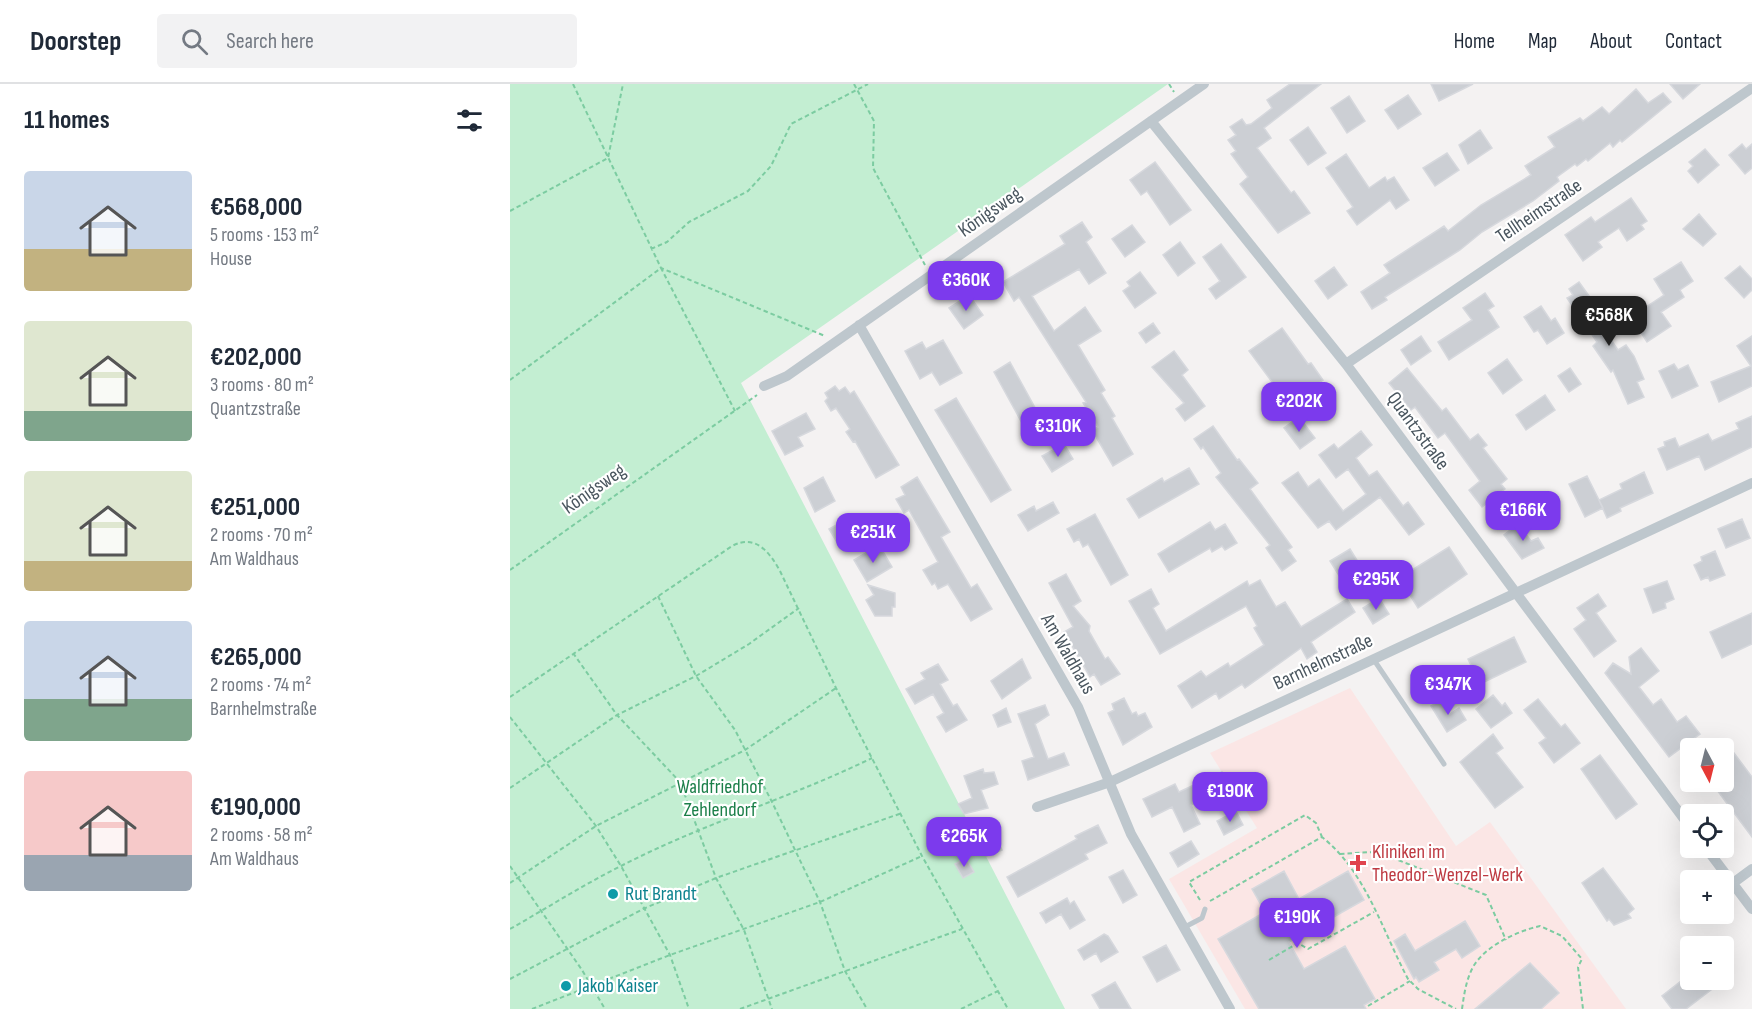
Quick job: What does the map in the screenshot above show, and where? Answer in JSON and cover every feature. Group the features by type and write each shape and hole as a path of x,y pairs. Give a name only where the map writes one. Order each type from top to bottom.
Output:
{"street":[{"name":"Königsweg","path":"761,390 787,376 1204,84"},
{"name":"Tellheimstraße","path":"1346,364 1752,88"},
{"name":"Quantzstraße","path":"1151,121 1346,364 1680,813"},
{"name":"Am Waldhaus","path":"859,326 1078,707 1131,834 1230,1009"},
{"name":"Barnhelmstraße","path":"1036,807 1110,782 1752,483"},
{"path":"1714,858 1723,870"},
{"path":"1734,882 1752,869"},
{"path":"1734,884 1752,909"}],"lane":[{"path":"1373,658 1444,764"},
{"path":"1183,928 1202,918 1205,909"}],"path":[{"path":"573,84 651,249 735,411"},
{"path":"608,158 623,84"},
{"path":"854,84 873,121 873,168 931,276"},
{"path":"651,249 667,243 689,222 748,190 771,166 791,124 868,84"},
{"path":"510,211 608,158"},
{"path":"661,268 836,341"},
{"path":"510,380 661,268"},
{"name":"Königsweg","path":"510,570 735,411 761,390"},
{"path":"510,697 741,541 756,543 770,553 922,856 1008,1009"},
{"path":"658,596 696,676 735,730 772,802 820,902 845,971 867,1009"},
{"path":"510,788 546,761 617,715 696,676 749,644 799,608"},
{"path":"573,653 617,715 680,782 716,878 744,930 772,1009"},
{"path":"510,883 596,826 745,750 836,688"},
{"path":"510,717 596,826 621,866 670,955 689,1009"},
{"path":"510,929 621,866 699,830 824,781 872,758"},
{"path":"510,979 643,909 716,878 902,813"},
{"path":"1322,837 1203,905 1190,882 1305,815 1316,823 1322,837 1358,875 1374,912 1410,981 1441,1003 1456,1009"},
{"path":"1340,854 1372,852 1388,856 1486,895 1506,940"},
{"path":"532,1009 670,955 820,902 922,856"},
{"path":"510,866 605,1009"},
{"path":"1269,960 1298,943 1308,949 1374,912"},
{"path":"1462,1009 1465,988 1472,968 1479,959 1526,929 1540,926 1562,936 1582,959 1578,966 1584,1009"},
{"path":"740,1009 962,929"},
{"path":"1368,1006 1410,981"},
{"path":"961,1009 998,991"}],"shaded area":[{"name":"Kliniken im Theodor-Wenzel-Werk","path":"1350,688 1456,846 1490,822 1626,1009 1245,1009 1169,879 1257,828 1210,753"}],"green space":[{"name":"Waldfriedhof Zehlendorf","path":"510,84 1168,84 741,383 1065,1009 510,1009"}],"building":[{"path":"1290,84 1321,84 1264,128 1271,138 1257,148 1291,193 1294,191 1310,213 1278,233 1240,184 1248,177 1231,154 1236,151 1228,140 1236,135 1230,127 1242,119 1246,125 1251,124 1272,108 1267,100"},
{"path":"1431,84 1473,84 1439,101"},
{"path":"1670,84 1700,84 1683,99"},
{"path":"1636,89 1648,103 1663,93 1671,102 1622,142 1620,140 1613,147 1610,143 1588,161 1586,159 1577,166 1575,164 1557,177 1559,181 1533,201 1385,297 1387,300 1372,309 1361,292 1390,273 1384,265 1444,226 1448,231 1481,205 1531,175 1525,166 1555,147 1548,137 1580,118 1583,121 1602,107 1609,114"},
{"path":"1408,95 1421,114 1398,129 1385,110"},
{"path":"1349,96 1365,121 1347,133 1331,108"},
{"path":"1308,127 1326,153 1308,165 1290,140"},
{"path":"1480,130 1492,148 1468,164 1459,145"},
{"path":"1742,144 1746,149 1752,144 1752,168 1745,174 1729,155"},
{"path":"1705,149 1719,165 1698,183 1688,171 1693,166 1689,162"},
{"path":"1447,153 1459,170 1435,186 1423,168"},
{"path":"1346,154 1369,188 1385,177 1387,181 1394,177 1409,200 1396,209 1390,200 1357,225 1347,211 1353,207 1326,168"},
{"path":"1155,162 1191,210 1170,225 1147,191 1141,195 1130,180"},
{"path":"1631,198 1647,221 1641,225 1644,229 1627,241 1619,228 1598,242 1602,247 1583,261 1565,235 1591,217 1595,222"},
{"path":"1699,214 1716,234 1703,246 1683,229"},
{"path":"1082,222 1092,237 1086,242 1106,273 1089,284 1079,269 1032,296 1054,331 1085,307 1101,331 1078,345 1105,390 1101,393 1115,416 1112,418 1133,454 1113,466 1092,430 1098,427 1083,403 1086,402 1019,297 1014,301 1003,282 1065,244 1060,236"},
{"path":"1132,225 1145,242 1125,257 1112,239"},
{"path":"1180,242 1195,263 1178,276 1163,255"},
{"path":"1221,244 1246,277 1216,299 1209,289 1220,281 1203,257"},
{"path":"1681,262 1693,281 1680,290 1684,297 1661,312 1671,326 1647,342 1631,317 1664,295 1654,279"},
{"path":"1740,266 1752,279 1752,290 1744,298 1725,278"},
{"path":"1334,267 1347,285 1328,299 1315,281"},
{"path":"1140,272 1156,293 1135,308 1123,291 1130,286 1127,282"},
{"path":"1579,282 1595,304 1591,307 1598,317 1596,318 1618,350 1626,345 1634,356 1644,379 1637,382 1644,397 1628,404 1613,370 1611,372 1593,346 1597,342 1567,298 1573,295 1569,289"},
{"path":"1485,293 1494,306 1488,310 1499,327 1449,360 1438,342 1472,320 1463,308"},
{"path":"969,295 983,315 964,329 949,308"},
{"path":"1541,306 1551,321 1555,318 1564,333 1547,344 1538,330 1534,332 1524,317"},
{"path":"1153,323 1160,333 1146,343 1139,333"},
{"path":"1282,328 1308,364 1311,363 1323,380 1289,405 1249,351"},
{"path":"1421,336 1431,351 1411,365 1401,350"},
{"path":"1752,336 1752,386 1719,402 1711,382 1751,366 1737,346"},
{"path":"943,340 962,373 940,385 932,372 920,379 905,351 922,342 926,349"},
{"path":"1174,351 1188,370 1182,375 1205,406 1185,421 1176,409 1184,403 1152,367"},
{"path":"1507,359 1522,380 1503,394 1488,373"},
{"path":"1010,362 1044,424 1028,434 994,372"},
{"path":"1674,364 1678,370 1688,365 1698,386 1672,398 1659,371"},
{"path":"1407,368 1442,411 1446,408 1470,440 1478,434 1487,445 1483,448 1507,479 1501,484 1505,489 1482,507 1469,490 1480,481 1445,433 1438,438 1415,407 1411,410 1389,383"},
{"path":"1570,368 1581,384 1569,392 1558,376"},
{"path":"835,386 839,391 845,387 850,394 854,391 899,465 876,478 855,441 853,442 846,432 850,429 836,408 831,411 825,401 828,398 825,393"},
{"path":"1545,395 1555,410 1526,430 1516,415"},
{"path":"956,398 1011,490 991,502 935,410"},
{"path":"806,413 815,429 798,437 803,446 785,455 772,431"},
{"path":"1752,416 1752,447 1705,470 1699,456 1667,470 1658,449 1665,446 1664,442 1675,438 1679,447 1708,434 1712,441 1739,429 1736,423"},
{"path":"1299,417 1315,438 1300,449 1284,428"},
{"path":"1213,426 1237,460 1239,459 1258,483 1250,489 1292,547 1288,550 1296,561 1282,571 1266,548 1270,545 1216,477 1221,473 1203,447 1201,449 1194,439"},
{"path":"1361,431 1372,445 1356,458 1369,476 1377,471 1403,506 1408,502 1424,524 1409,535 1380,497 1336,530 1329,521 1318,528 1282,483 1298,472 1308,487 1319,479 1343,511 1366,494 1348,469 1336,478 1319,455 1334,444 1338,449"},
{"path":"1064,444 1073,459 1052,472 1042,456"},
{"path":"1189,468 1199,484 1139,518 1127,499 1162,478 1164,482"},
{"path":"1644,472 1653,493 1620,508 1621,511 1607,518 1599,500 1622,489 1620,484"},
{"path":"1587,476 1603,508 1585,517 1569,484"},
{"path":"823,477 835,501 815,512 804,488"},
{"path":"917,477 950,532 941,537 971,588 977,584 992,609 971,621 948,584 938,589 935,583 932,585 923,570 938,562 909,510 904,513 896,499 905,495 901,487"},
{"path":"1053,502 1059,513 1028,531 1018,515 1034,506 1036,511"},
{"path":"1095,514 1128,575 1111,585 1088,544 1083,547 1079,539 1074,542 1067,529"},
{"path":"1742,519 1750,538 1726,548 1718,529"},
{"path":"1210,522 1215,530 1225,524 1237,543 1225,550 1222,546 1212,552 1210,548 1169,572 1158,554"},
{"path":"840,523 849,538 838,544 829,529"},
{"path":"1518,524 1531,541 1538,538 1544,548 1522,559 1504,535"},
{"path":"879,545 892,567 867,582 854,560"},
{"path":"1449,547 1467,574 1418,608 1399,578"},
{"path":"1350,549 1363,570 1343,582 1330,561"},
{"path":"1715,551 1725,575 1710,581 1708,577 1701,580 1694,565 1702,561 1701,557"},
{"path":"1066,574 1081,601 1073,606 1090,626 1089,631 1105,659 1108,657 1120,674 1101,685 1094,674 1090,677 1064,632 1073,627 1049,583"},
{"path":"1260,580 1276,607 1285,602 1301,627 1347,599 1355,612 1311,642 1317,652 1307,659 1301,648 1245,688 1242,684 1219,699 1216,693 1192,708 1178,686 1201,671 1206,677 1228,663 1230,667 1264,645 1254,628 1257,626 1246,606 1160,654 1129,601 1151,589 1159,604 1153,608 1166,631 1247,581 1249,586"},
{"path":"1667,581 1674,599 1665,603 1666,608 1653,613 1644,589"},
{"path":"868,585 895,593 895,607 892,607 892,616 875,616 866,600 874,595"},
{"path":"1598,594 1606,606 1596,613 1616,641 1594,657 1574,629 1586,620 1577,608"},
{"path":"1379,598 1389,614 1373,624 1363,608"},
{"path":"1752,613 1752,644 1722,658 1710,632"},
{"path":"1514,637 1526,662 1480,684 1468,659"},
{"path":"1641,648 1659,671 1639,687 1653,705 1661,699 1677,722 1686,716 1700,734 1695,738 1680,738 1680,749 1669,757 1605,673 1613,663 1631,674 1629,657"},
{"path":"1022,659 1031,678 1002,699 991,681"},
{"path":"938,664 948,680 940,684 953,706 957,704 967,720 946,732 937,717 944,713 933,694 915,704 906,689 925,679 921,673"},
{"path":"1493,695 1502,706 1505,703 1512,713 1491,728 1476,709"},
{"path":"1124,698 1132,714 1136,712 1138,716 1145,713 1152,727 1123,745 1108,713 1114,710 1112,704"},
{"path":"1538,699 1561,727 1565,724 1580,743 1554,763 1539,743 1546,738 1524,710"},
{"path":"1441,700 1450,714 1459,708 1466,720 1447,732 1431,706"},
{"path":"1045,705 1049,715 1035,724 1048,759 1064,753 1069,765 1028,780 1022,761 1034,757 1018,714"},
{"path":"1006,708 1011,722 998,727 993,715"},
{"path":"1493,734 1503,748 1496,753 1523,787 1495,808 1460,762"},
{"path":"1734,753 1752,777 1752,837 1734,813 1734,804 1727,804 1718,792 1734,792"},
{"path":"1600,755 1637,804 1616,819 1581,769"},
{"path":"983,769 984,773 994,772 998,784 981,790 988,808 964,814 958,804 972,798 964,776"},
{"path":"1222,772 1230,785 1191,805 1200,824 1184,832 1172,807 1152,817 1143,799 1175,784 1179,792"},
{"path":"1236,811 1243,825 1224,835 1217,821"},
{"path":"1098,825 1107,843 1085,854 1088,859 1018,897 1007,877 1077,839 1075,836"},
{"path":"997,838 1002,850 986,856 980,844"},
{"path":"1191,841 1199,854 1178,867 1170,853"},
{"path":"966,858 974,872 963,878 955,864"},
{"path":"1603,868 1634,909 1628,914 1631,918 1614,925 1609,919 1607,921 1582,883"},
{"path":"1123,870 1137,895 1123,903 1109,877"},
{"path":"1284,871 1299,899 1348,871 1364,900 1289,942 1304,969 1345,946 1375,999 1364,1005 1366,1009 1259,1009 1218,939 1265,912 1252,889"},
{"path":"1067,898 1070,904 1074,901 1085,920 1070,929 1061,914 1046,923 1040,913"},
{"path":"1465,921 1480,946 1462,958 1456,949 1434,962 1439,970 1419,982 1416,977 1414,979 1394,941 1405,934 1415,951"},
{"path":"1104,934 1108,936 1118,952 1101,962 1096,953 1084,960 1078,950"},
{"path":"1166,945 1180,970 1157,982 1143,957"},
{"path":"1530,963 1559,993 1541,1009 1475,1009"},
{"path":"1115,982 1131,1009 1100,1009 1092,995"},
{"path":"1680,982 1680,990 1711,990 1686,1009 1672,1009 1662,996"}],"place":[{"name":"Kliniken im Theodor-Wenzel-Werk","path":"1358,863"},
{"name":"Rut Brandt","path":"613,894"},
{"name":"Jakob Kaiser","path":"566,986"}]}
